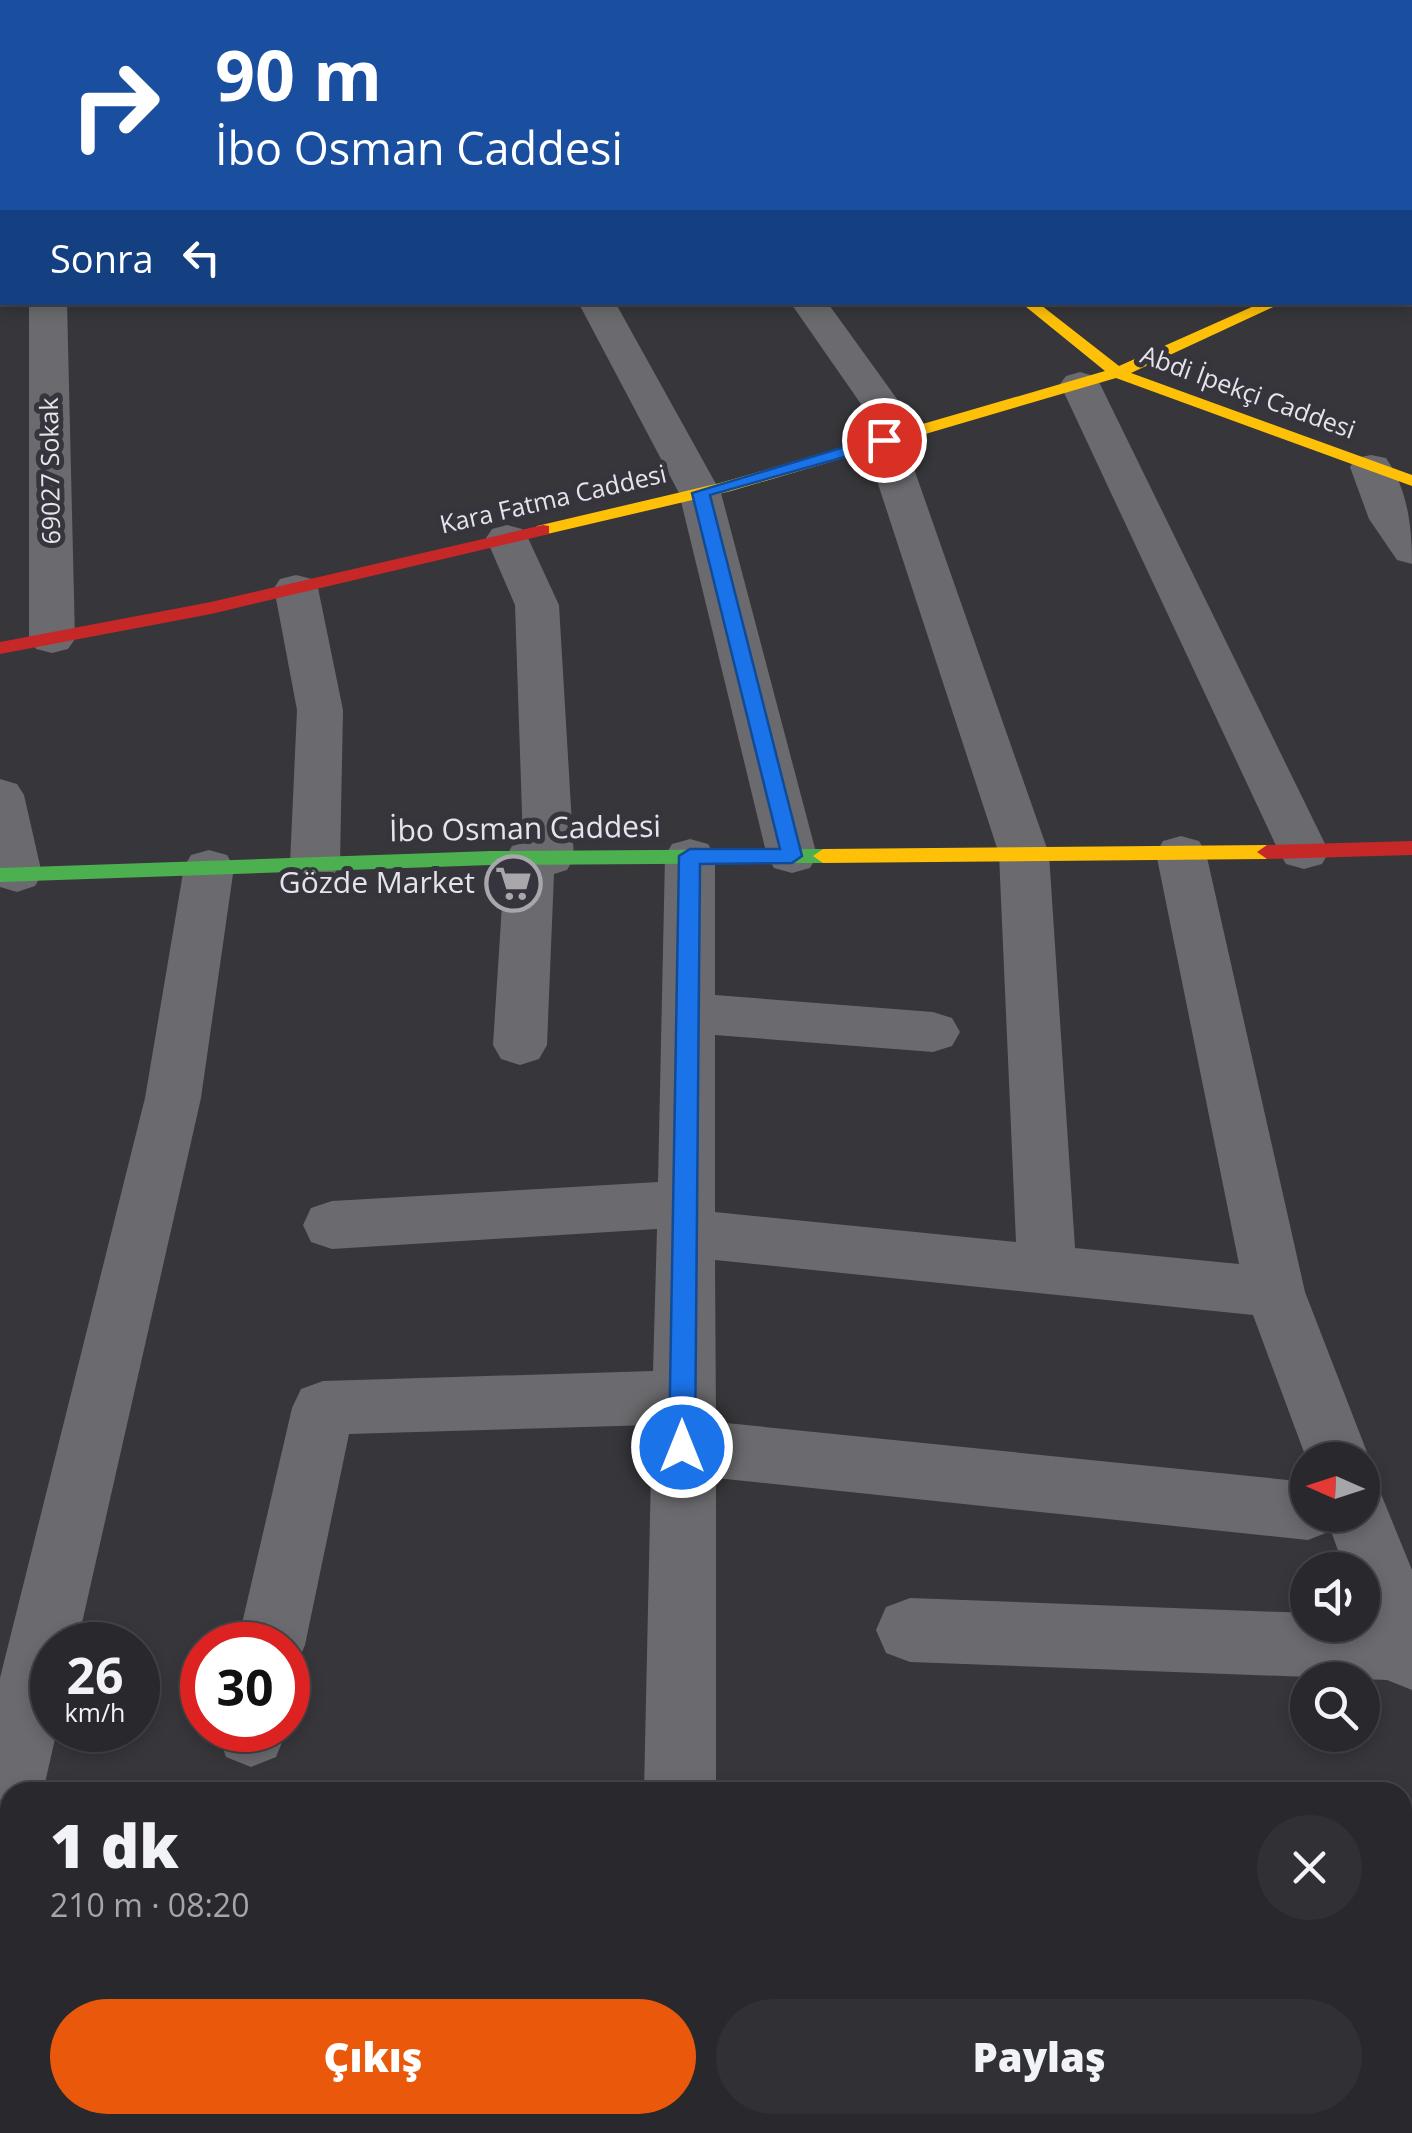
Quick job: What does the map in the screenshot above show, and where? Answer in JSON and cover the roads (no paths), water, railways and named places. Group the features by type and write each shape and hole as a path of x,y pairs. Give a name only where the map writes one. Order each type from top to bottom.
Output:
{"main road":[{"name":"Abdi İpekçi Caddesi","path":"1030,305 1098,378 1412,480"},
{"name":"Kara Fatma Caddesi","path":"0,648 296,588 700,493 1098,378 1270,305"},
{"name":"İbo Osman Caddesi","path":"9,874 540,858 1412,848"}],"street":[{"name":"69027 Sokak","path":"48,305 65,636"},
{"path":"65,636 77,305"},
{"path":"598,305 700,493 792,856"},
{"path":"810,305 893,438 1024,854 1046,1270"},
{"path":"1098,378 1304,852"},
{"path":"1372,467 1390,519 1412,551"},
{"path":"507,538 537,605 540,858 520,1046"},
{"path":"296,588 320,710 315,864"},
{"path":"0,796 9,874"},
{"path":"1181,853 1275,1292 1322,1442"},
{"path":"680,1782 690,856"},
{"path":"10,1782 173,1098 208,867"},
{"path":"687,1013 933,1032"},
{"path":"332,1226 685,1219 1046,1270 1275,1292"},
{"path":"276,1622 323,1408 682,1422 1290,1498"},
{"path":"910,1630 1411,1652 1355,1532"}],"place":[{"name":"Gözde Market","path":"514,883"}]}
